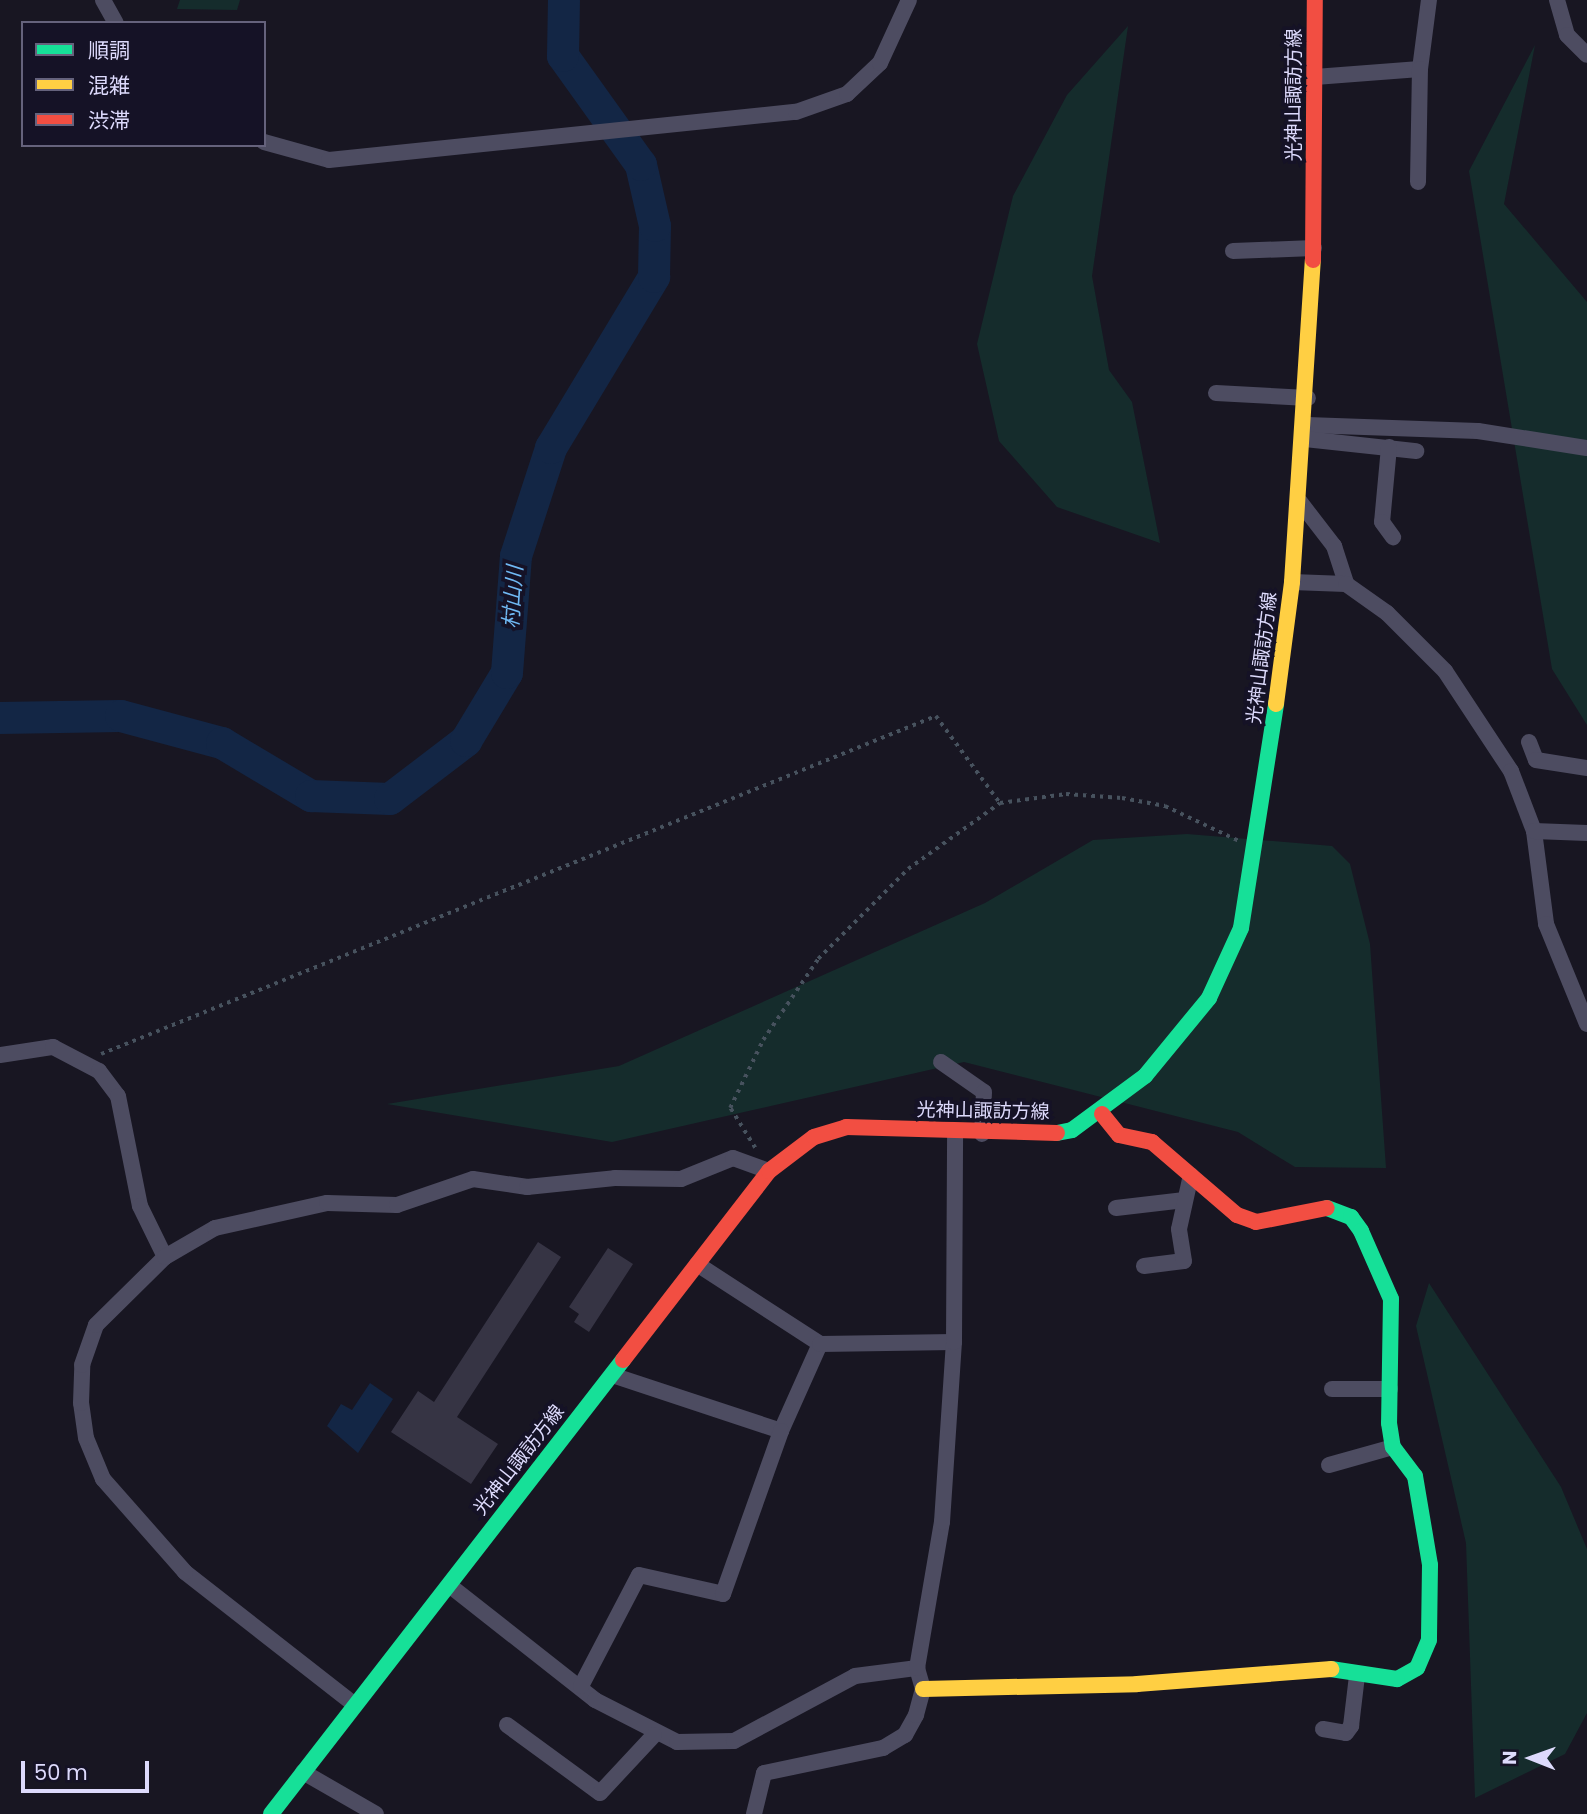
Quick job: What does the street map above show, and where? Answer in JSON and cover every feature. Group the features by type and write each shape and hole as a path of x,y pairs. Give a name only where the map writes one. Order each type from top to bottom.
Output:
{"main road":[{"name":"光神山諏訪方線","path":"271,1814 769,1171 814,1137 846,1127 1040,1137 1072,1130 1102,1114 1145,1076 1209,998 1241,928 1257,850 1293,582 1306,432 1314,248 1315,0"},
{"path":"923,1689 1137,1684 1330,1669 1357,1676 1397,1679 1417,1668 1429,1640 1430,1565 1415,1476 1393,1447 1390,1389 1391,1299 1351,1217 1329,1209 1256,1222 1237,1215 1152,1142 1119,1135 1102,1114"}],"street":[{"path":"103,0 115,21"},
{"path":"266,143 329,160 643,125 796,112 847,94 880,63 909,0"},
{"path":"1418,182 1420,69 1429,0"},
{"path":"1557,0 1567,35 1587,53"},
{"path":"1315,77 1420,69"},
{"path":"1233,251 1314,248"},
{"path":"1216,393 1308,398"},
{"path":"1306,432 1478,431 1587,447"},
{"path":"1306,432 1416,451"},
{"path":"1389,447 1382,522 1393,537"},
{"path":"1300,502 1334,546 1346,584"},
{"path":"1293,582 1346,584 1387,613 1445,671 1511,771 1534,831 1546,924 1587,1024"},
{"path":"1529,742 1536,760 1587,768"},
{"path":"1534,831 1587,833"},
{"path":"0,1055 53,1046 86,1061 118,1096 139,1206 165,1257"},
{"path":"941,1062 984,1092 982,1134"},
{"path":"754,1814 764,1773 883,1748 905,1735 923,1689 917,1668 942,1522 954,1342 956,1134"},
{"path":"355,1705 185,1572 103,1479 90,1448 82,1365 96,1325 165,1257 215,1228 327,1203 397,1205 473,1179 527,1187 615,1178 681,1179 733,1158 769,1171"},
{"path":"1144,1266 1184,1261 1178,1229 1191,1175"},
{"path":"1116,1208 1185,1200"},
{"path":"697,1264 820,1344 954,1342"},
{"path":"581,1686 639,1575 723,1594 781,1431 820,1344"},
{"path":"612,1375 781,1431"},
{"path":"1332,1389 1390,1389"},
{"path":"1329,1465 1393,1447"},
{"path":"449,1585 581,1686 654,1735 734,1741 855,1676 917,1668"},
{"path":"1323,1729 1346,1732 1351,1726 1357,1676"},
{"path":"507,1725 600,1793 654,1735"},
{"path":"303,1772 376,1814"}],"path":[{"path":"86,1061 211,1004 936,716 1000,803"},
{"path":"769,1171 730,1108 763,1040 849,924 948,836 1000,803 1066,794 1122,798 1165,806 1257,850"}],"green space":[{"path":"180,0 240,0 237,10 177,9"},
{"path":"1128,26 1092,276 1109,370 1132,402 1160,543 1057,507 999,441 977,344 1013,196 1067,95"},
{"path":"1535,45 1504,204 1587,302 1587,725 1552,669 1469,171"},
{"path":"1187,834 1332,846 1350,864 1370,944 1386,1168 1295,1167 1238,1132 964,1062 612,1142 387,1104 619,1066 985,903 1093,840"},
{"path":"1429,1283 1561,1487 1587,1549 1587,1713 1565,1754 1475,1798 1466,1543 1416,1326"}],"water":[{"path":"370,1383 393,1399 358,1453 327,1426 341,1404 352,1410"}],"building":[{"path":"538,1242 561,1257 457,1417 498,1444 471,1484 391,1432 418,1391 434,1402"},
{"path":"608,1248 633,1264 589,1332 574,1322 579,1314 569,1307"}],"waterway":[{"name":"村山川","path":"0,718 121,716 222,743 311,796 390,799 466,741 507,673 516,556 551,448 654,277 655,226 641,165 563,56 564,0"}],"traffic: fast":[{"path":"1057,1133 1072,1130 1145,1076 1209,998 1241,928 1276,704"},
{"path":"1327,1208 1351,1217 1361,1231 1391,1299 1389,1423 1393,1447 1415,1476 1430,1565 1429,1640 1417,1668 1397,1679 1331,1669"},
{"path":"271,1814 623,1360"}],"traffic: slow":[{"path":"1276,704 1292,582 1313,260"},
{"path":"923,1689 1137,1684 1331,1669"}],"traffic: jam":[{"path":"1313,260 1315,0"},
{"path":"1102,1114 1119,1135 1152,1142 1237,1215 1256,1222 1327,1208"},
{"path":"623,1360 769,1171 814,1137 846,1127 1057,1133"}]}
